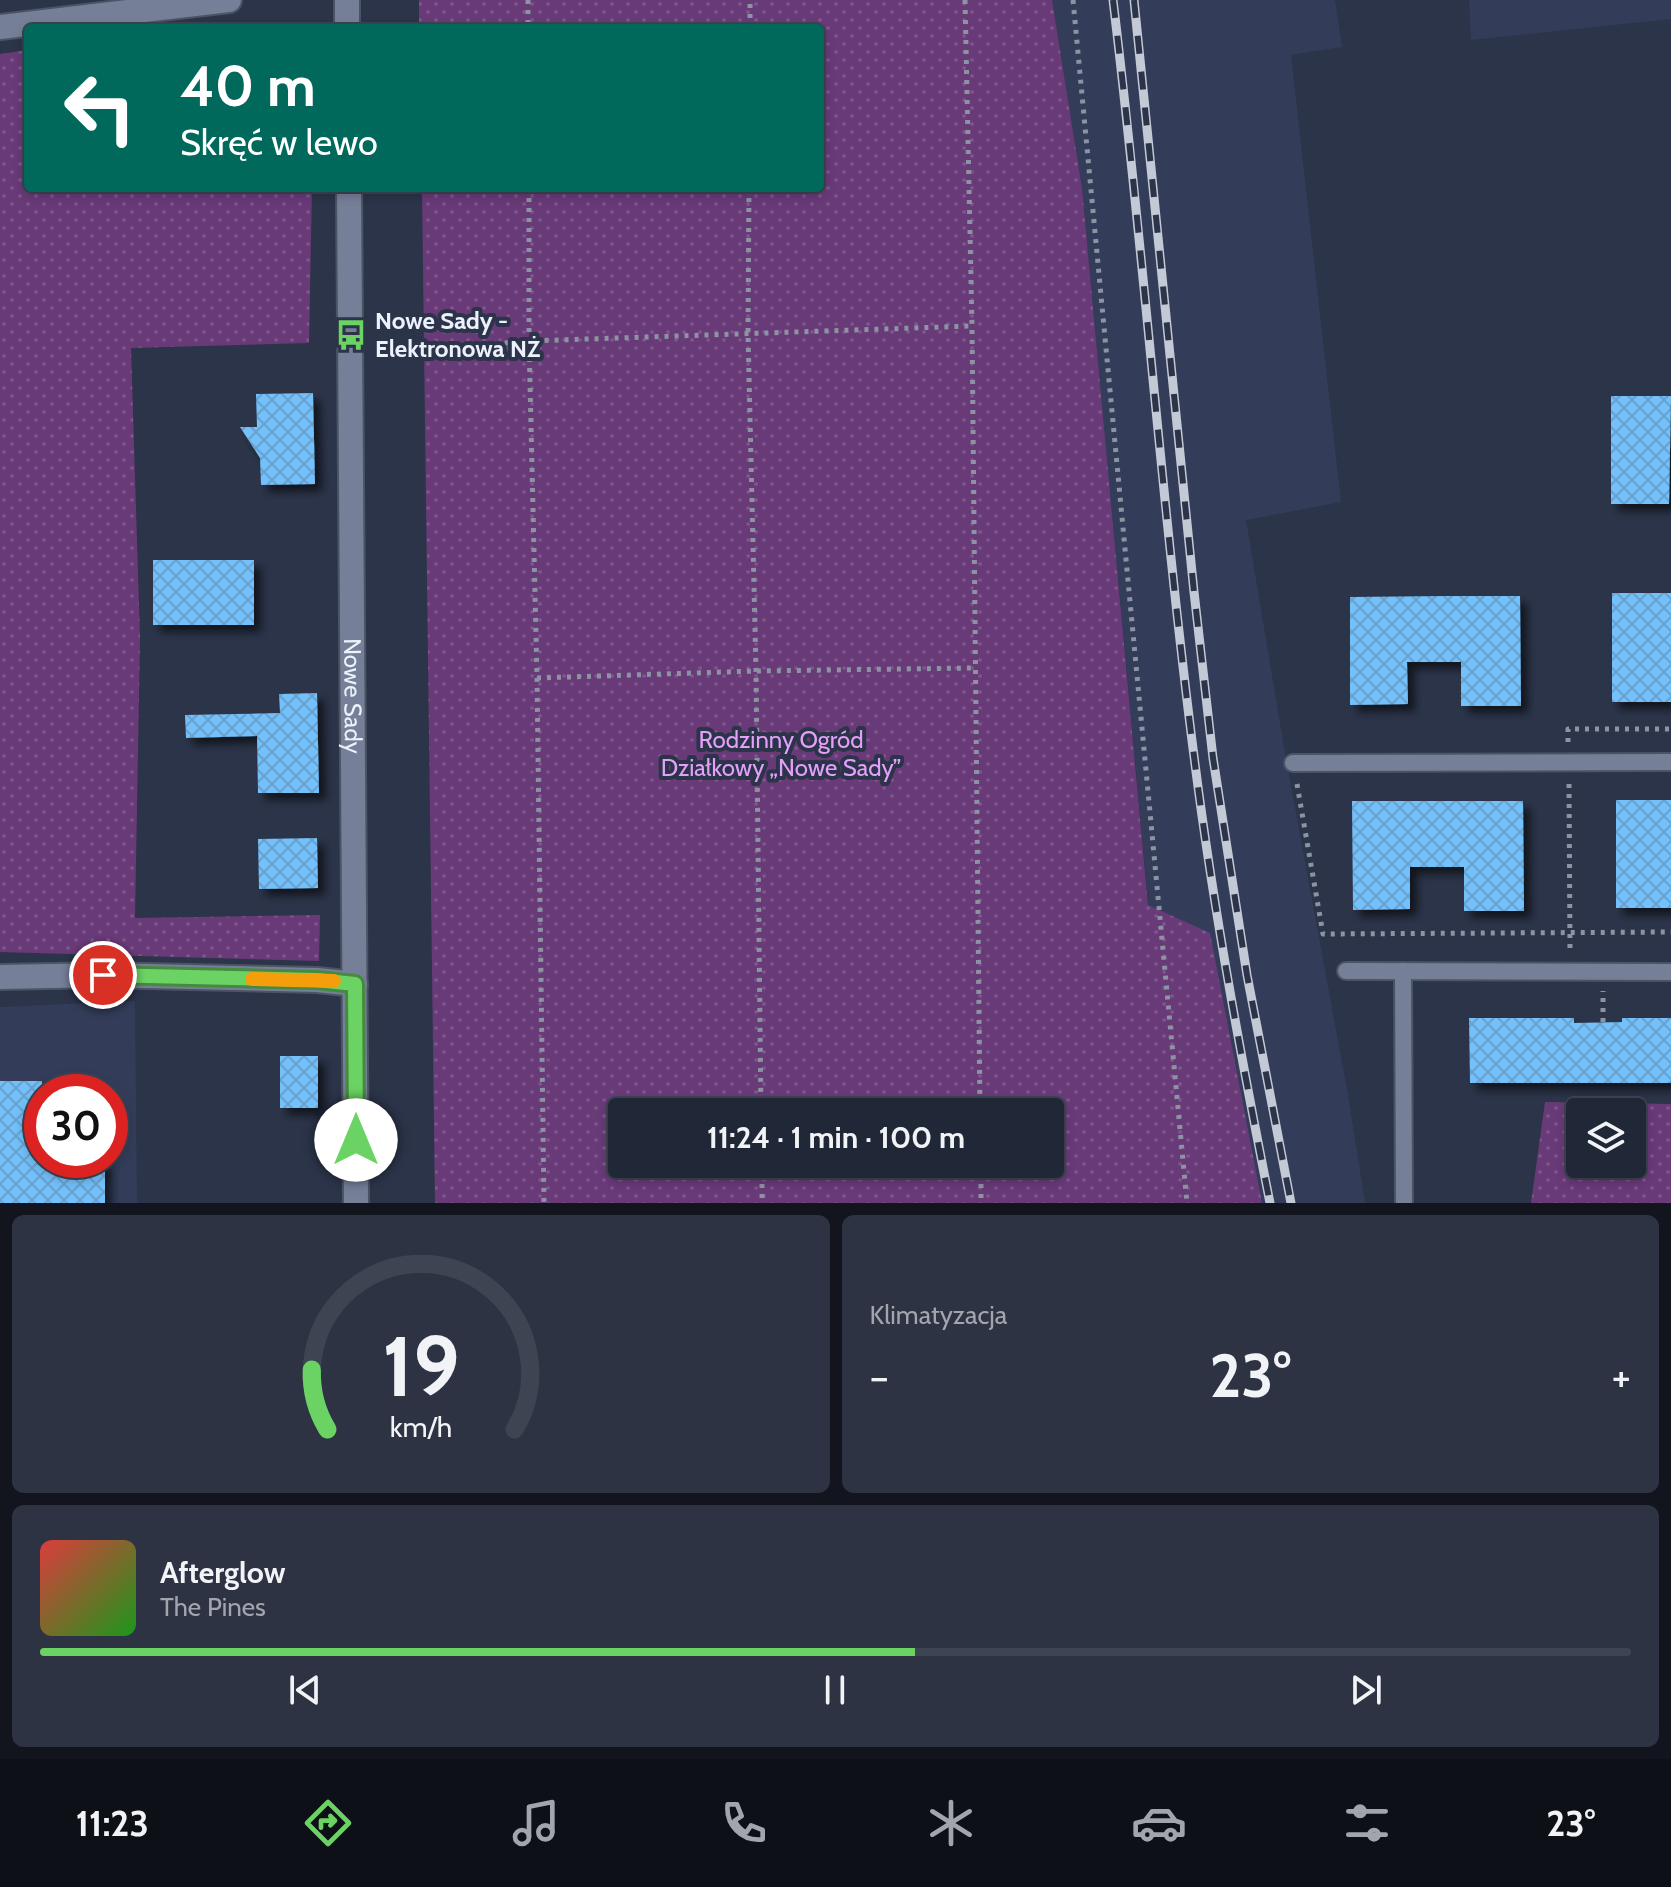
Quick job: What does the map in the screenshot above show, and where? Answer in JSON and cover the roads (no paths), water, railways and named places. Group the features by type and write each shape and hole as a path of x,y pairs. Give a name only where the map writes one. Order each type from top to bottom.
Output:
{"street":[{"path":"25,24 229,0"},
{"path":"347,0 347,24"},
{"path":"0,27 24,24"},
{"name":"Nowe Sady","path":"349,192 356,1203"},
{"path":"0,977 103,975 317,980 355,984"}],"lane":[{"path":"1293,763 1671,762"},
{"path":"1346,971 1671,972"},
{"path":"1403,971 1404,1203"}],"railway":[{"path":"1113,0 1195,764 1229,984 1270,1203"},
{"path":"1134,0 1213,758 1247,975 1291,1203"}],"place":[{"name":"Nowe Sady - Elektronowa NŻ","path":"351,335"}],"park label":[{"name":"Rodzinny Ogród Działkowy „Nowe Sady”","path":"781,754"}]}
